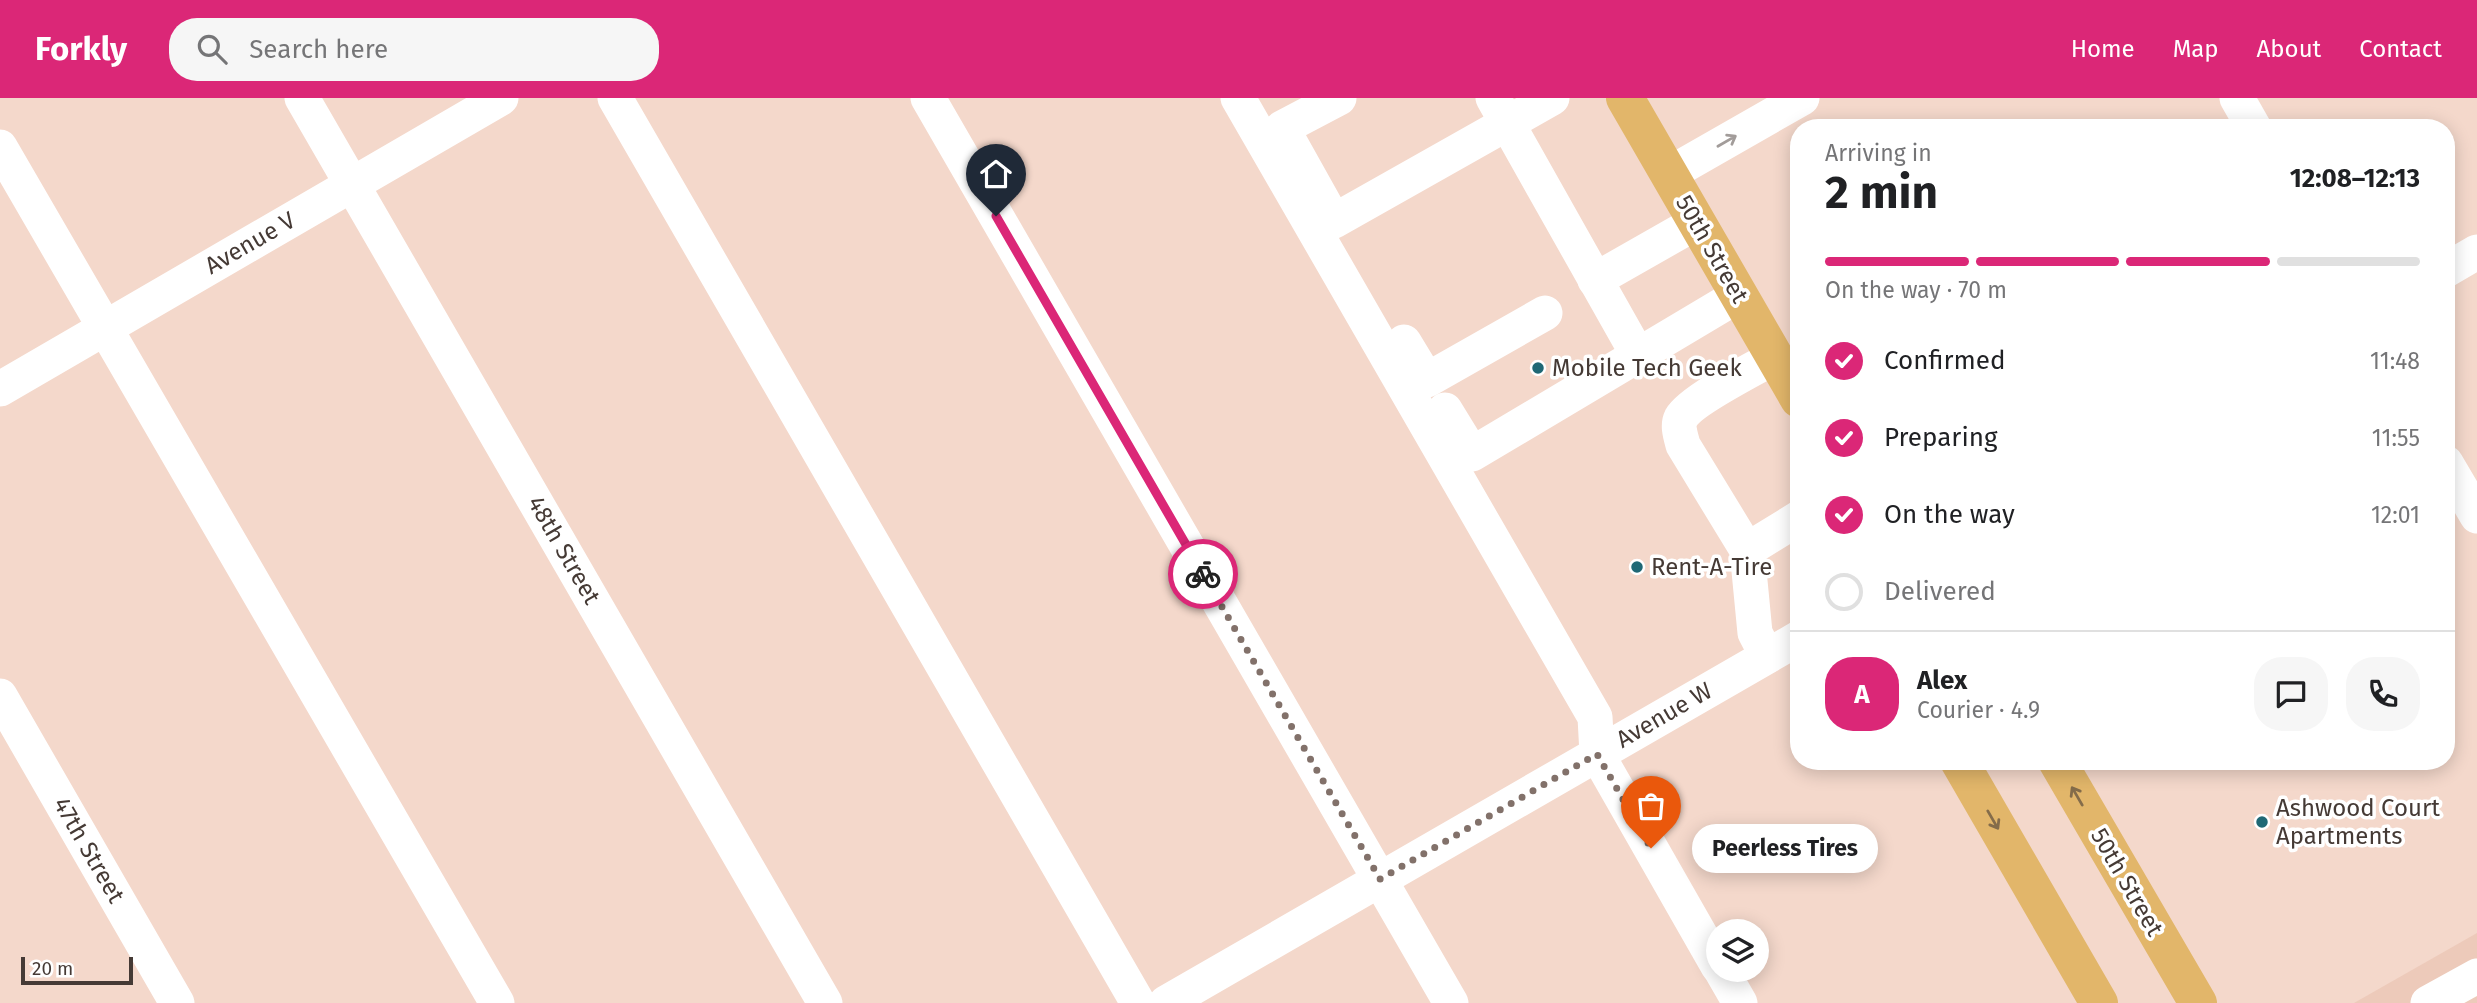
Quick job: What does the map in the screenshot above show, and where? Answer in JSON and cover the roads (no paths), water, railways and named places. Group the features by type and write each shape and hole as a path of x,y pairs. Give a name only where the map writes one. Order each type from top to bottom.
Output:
{"main road":[{"name":"50th Street","path":"1625,98 1790,384"},
{"path":"1964,770 2099,1003"},
{"name":"50th Street","path":"2062,770 2198,1003"}],"street":[{"name":"48th Street","path":"302,98 825,1003"},
{"name":"Avenue V","path":"0,389 501,98"},
{"path":"615,98 1138,1003"},
{"path":"928,98 1451,1003"},
{"path":"1238,98 1305,192 1438,421 1595,717 1597,754 1706,944"},
{"path":"1339,98 1282,128 1305,192 1334,221 1427,380 1438,421 1472,454 1639,357 1739,295"},
{"path":"1334,221 1500,111 1552,98"},
{"path":"2237,98 2249,119"},
{"path":"1669,174 1788,101"},
{"path":"1500,111 1639,357"},
{"path":"0,147 497,1003"},
{"path":"1595,279 1697,222"},
{"path":"2455,265 2477,253"},
{"path":"1427,380 1545,313"},
{"path":"1767,656 1755,633 1747,550 1683,445 1681,418 1693,405 1774,357"},
{"path":"2455,478 2477,516"},
{"path":"1747,550 1790,524"},
{"name":"Avenue W","path":"1166,1003 1790,643"},
{"name":"47th Street","path":"0,696 177,1003"},
{"path":"2428,1003 2477,976"},
{"path":"1728,982 1740,1003"}],"place":[{"name":"Mobile Tech Geek","path":"1538,368"},
{"name":"Rent-A-Tire","path":"1637,567"},
{"name":"Ashwood Court Apartments","path":"2262,822"},
{"name":"Peerless Tires","path":"1651,848"}]}
